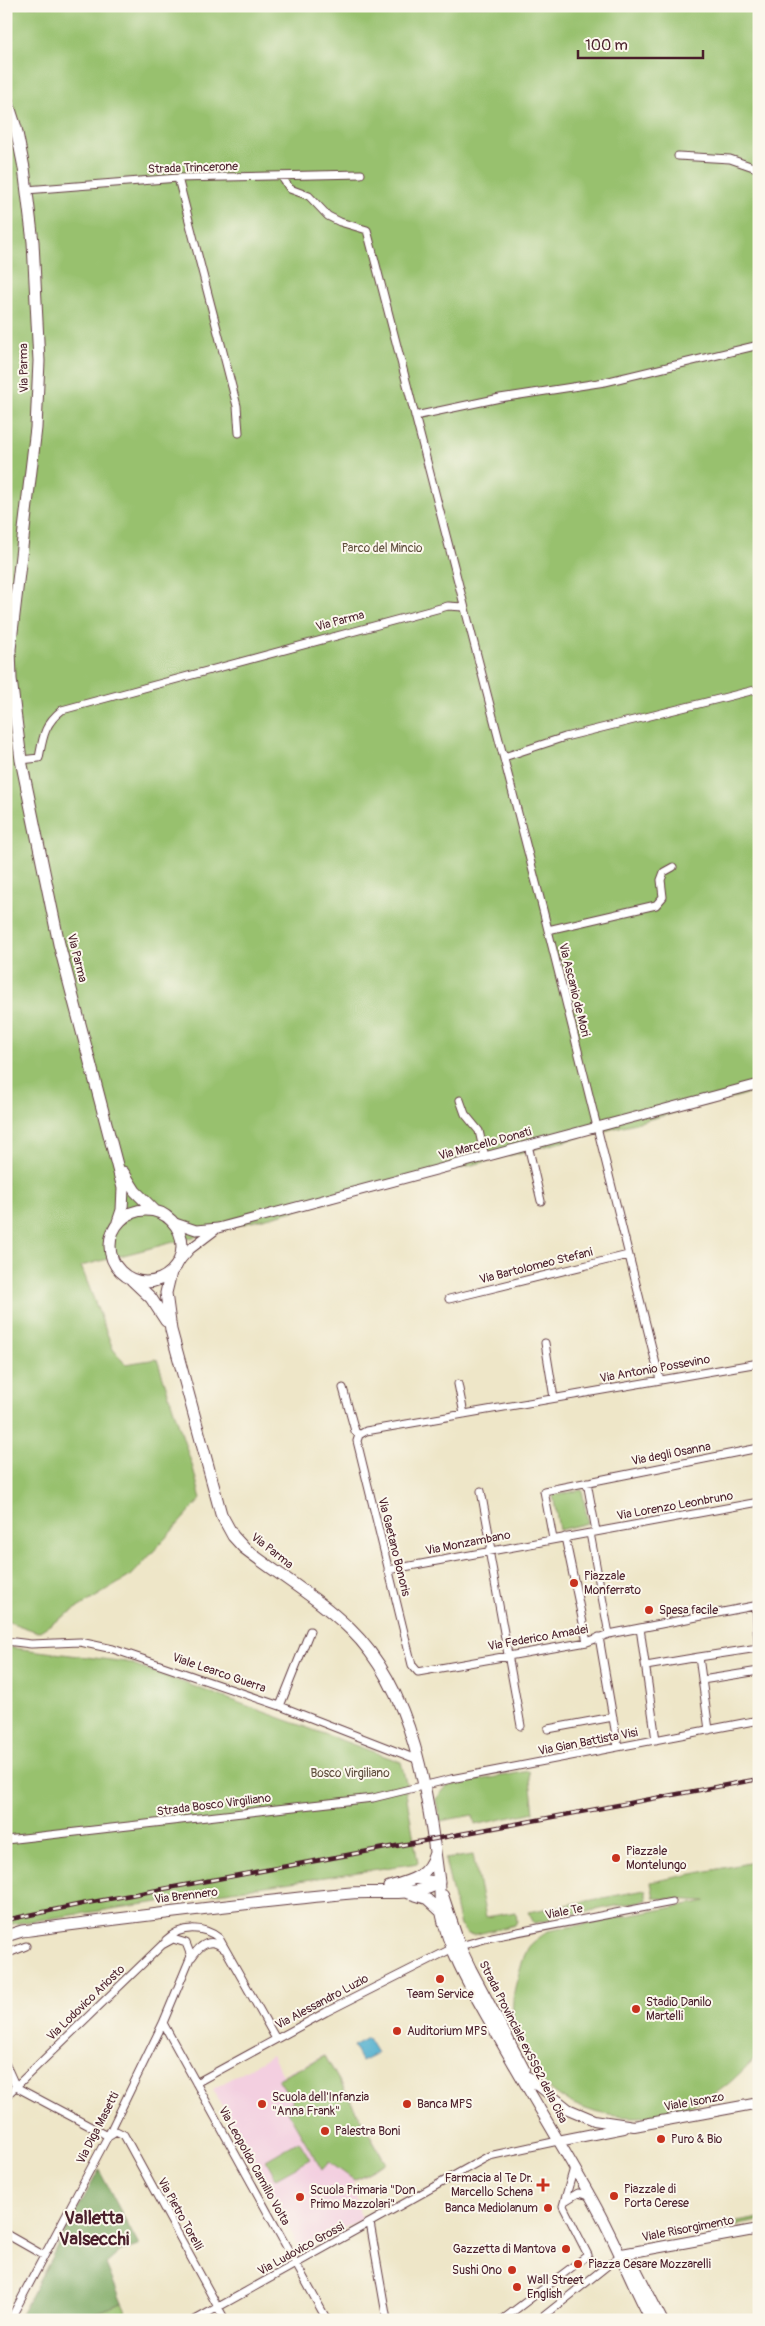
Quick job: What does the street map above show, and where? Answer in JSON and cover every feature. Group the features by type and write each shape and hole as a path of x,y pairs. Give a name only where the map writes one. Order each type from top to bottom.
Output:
{"main road":[{"name":"Via Parma","path":"6,97 16,128 33,242 38,399 10,649 11,680 21,760 59,944 124,1197 118,1222"},
{"name":"Via Parma","path":"116,1160 135,1191 154,1210"},
{"path":"140,1210 154,1210 165,1214 175,1223 180,1232 182,1244 174,1268 152,1281 142,1282 131,1279 117,1267 110,1253 110,1239 118,1222 128,1214 140,1210"},
{"name":"Via Parma","path":"174,1268 166,1293 171,1330 216,1501 228,1528 244,1548 332,1614 363,1643 382,1669 399,1700 407,1722 423,1786 439,1882"},
{"name":"Via Parma","path":"131,1279 151,1298 171,1330"},
{"path":"417,1879 432,1864 435,1851"},
{"name":"Via Brennero","path":"371,1891 417,1879 439,1882"},
{"name":"Via Brennero","path":"6,1936 22,1931 222,1905 371,1891 424,1891 439,1882"},
{"name":"Strada Provinciale exSS62 della Cisa","path":"439,1882 441,1912 456,1947 528,2077 558,2141"},
{"name":"Strada Provinciale exSS62 della Cisa","path":"439,1882 466,1977 541,2115 558,2141"},
{"name":"Via Brennero","path":"371,1891 415,1894 427,1899 441,1912"},
{"name":"Viale Isonzo","path":"528,2077 568,2109 594,2120 634,2126"},
{"name":"Viale Isonzo","path":"558,2141 759,2103"},
{"path":"558,2141 591,2196 622,2254 627,2274 651,2320"},
{"name":"Viale Risorgimento","path":"622,2254 759,2229"},
{"path":"622,2254 636,2269 662,2320"}],"street":[{"path":"678,156 730,159 759,170"},
{"name":"Strada Trincerone","path":"26,190 178,178 361,174"},
{"name":"Via Ascanio de Mori","path":"281,176 290,189 310,196 328,216 340,222 367,230 463,607 504,757 660,1380"},
{"path":"178,178 236,406 239,433"},
{"path":"415,416 500,398 605,382 759,345"},
{"name":"Via Parma","path":"21,760 38,758 50,719 62,710 448,606 463,607"},
{"path":"504,757 565,737 759,689"},
{"path":"548,930 656,905 663,897 661,880 664,872 673,867"},
{"name":"Via Marcello Donati","path":"175,1223 196,1230 218,1228 759,1084"},
{"path":"460,1100 465,1114 479,1131 486,1157"},
{"path":"528,1145 542,1201"},
{"name":"Via Marcello Donati","path":"174,1268 190,1249 218,1228"},
{"name":"Via Bartolomeo Stefani","path":"449,1299 628,1255"},
{"path":"545,1343 554,1398"},
{"name":"Via Antonio Possevino","path":"359,1435 366,1431 759,1363"},
{"path":"458,1384 464,1414"},
{"name":"Via Gaetano Bonoris","path":"343,1388 355,1430 359,1435 357,1441 412,1665"},
{"name":"Via degli Osanna","path":"553,1539 544,1491 759,1448"},
{"path":"587,1482 609,1634"},
{"path":"481,1491 522,1726"},
{"name":"Via Lorenzo Leonbruno","path":"566,1537 759,1502"},
{"path":"566,1537 587,1642"},
{"name":"Via Monzambano","path":"388,1570 566,1537"},
{"path":"646,1666 758,1649 758,1605"},
{"name":"Via Federico Amadei","path":"412,1665 418,1672 430,1670 509,1654 587,1642 609,1634 758,1605"},
{"path":"640,1628 656,1740"},
{"path":"280,1706 310,1631"},
{"path":"599,1637 618,1747"},
{"name":"Viale Learco Guerra","path":"6,1641 32,1644 80,1642 113,1649 280,1706 416,1758"},
{"path":"699,1657 709,1730"},
{"path":"702,1680 759,1670"},
{"path":"548,1729 613,1717"},
{"name":"Via Gian Battista Visi","path":"423,1786 451,1778 759,1720"},
{"name":"Strada Bosco Virgiliano","path":"6,1840 374,1798 423,1786"},
{"name":"Viale Te","path":"456,1947 492,1937 672,1902"},
{"name":"Via Lodovico Ariosto","path":"6,2096 177,1932 196,1928 208,1931 219,1938 276,2039"},
{"path":"162,1945 173,1939 186,1943 191,1951 190,1961"},
{"name":"Via Diga Masetti","path":"10,2320 108,2136 163,2023 190,1961 198,1948 208,1942 219,1944 229,1955"},
{"path":"6,1954 26,1946"},
{"name":"Via Alessandro Luzio","path":"196,2083 403,1972 456,1947"},
{"name":"Via Leopoldo Camillo Volta","path":"163,2023 327,2320"},
{"path":"6,2065 16,2087 108,2136"},
{"name":"Via Pietro Torelli","path":"108,2136 116,2131 124,2135 225,2320"},
{"name":"Via Ludovico Grossi","path":"195,2320 489,2156 558,2141"},
{"path":"502,2320 588,2255 563,2206 574,2168"},
{"path":"565,2201 578,2193 591,2196"},
{"path":"370,2224 387,2320"},
{"path":"6,2234 43,2255"},
{"path":"539,2320 622,2254"}],"shaded area":[{"path":"272,2055 283,2075 325,2055 387,2163 353,2182 361,2219 301,2251 213,2089"}],"green space":[{"name":"Parco del Mincio","path":"6,6 759,6 759,1091 81,1266 113,1349 125,1364 157,1359 193,1468 201,1499 132,1575 38,1632 6,1621"},
{"path":"582,1490 588,1523 559,1530 553,1495"},
{"name":"Bosco Virgiliano","path":"6,1647 127,1662 401,1762 407,1787 405,1787 418,1863 6,1925"},
{"path":"529,1771 534,1812 475,1825 473,1815 440,1821 436,1799 447,1786"},
{"path":"473,1855 486,1917 516,1912 517,1921 515,1925 473,1935 468,1934 460,1926 445,1859"},
{"name":"Stadio Danilo Martelli","path":"759,1861 759,2054 731,2082 718,2092 686,2108 659,2115 631,2117 603,2114 577,2105 554,2092 534,2072 520,2047 513,2020 515,1986 528,1948 548,1931 706,1901 654,1898 651,1882"},
{"path":"645,1890 647,1900 574,1914 573,1910 550,1914 551,1920 534,1923 528,1912"},
{"path":"325,2056 386,2163 354,2180 329,2162 322,2170 285,2107 293,2101 278,2079"},
{"path":"299,2141 310,2159 276,2178 266,2160"},
{"path":"99,2170 139,2246 121,2251 106,2264 122,2303 74,2320 18,2320"},
{"path":"759,2218 759,2221 694,2234 695,2230"},
{"path":"122,2303 130,2320 74,2320"}],"water":[{"path":"368,2038 377,2053 361,2061 353,2046"}],"railway":[{"path":"6,1920 82,1904 759,1779"}],"place":[{"name":"Piazzale Monferrato","path":"574,1583"},
{"name":"Spesa facile","path":"649,1610"},
{"name":"Piazzale Montelungo","path":"616,1858"},
{"name":"Team Service","path":"440,1979"},
{"name":"Stadio Danilo Martelli","path":"636,2009"},
{"name":"Auditorium MPS","path":"397,2031"},
{"name":"Scuola dell'Infanzia \"Anna Frank\"","path":"262,2104"},
{"name":"Banca MPS","path":"407,2104"},
{"name":"Palestra Boni","path":"325,2131"},
{"name":"Puro & Bio","path":"661,2139"},
{"name":"Farmacia al Te Dr. Marcello Schena","path":"543,2185"},
{"name":"Piazzale di Porta Cerese","path":"614,2196"},
{"name":"Scuola Primaria \"Don Primo Mazzolari\"","path":"300,2197"},
{"name":"Banca Mediolanum","path":"548,2208"},
{"name":"Gazzetta di Mantova","path":"566,2249"},
{"name":"Piazza Cesare Mozzarelli","path":"578,2264"},
{"name":"Sushi Ono","path":"512,2270"},
{"name":"Wall Street English","path":"517,2287"}],"district":[{"name":"Valletta Valsecchi","path":"94,2228"}]}
